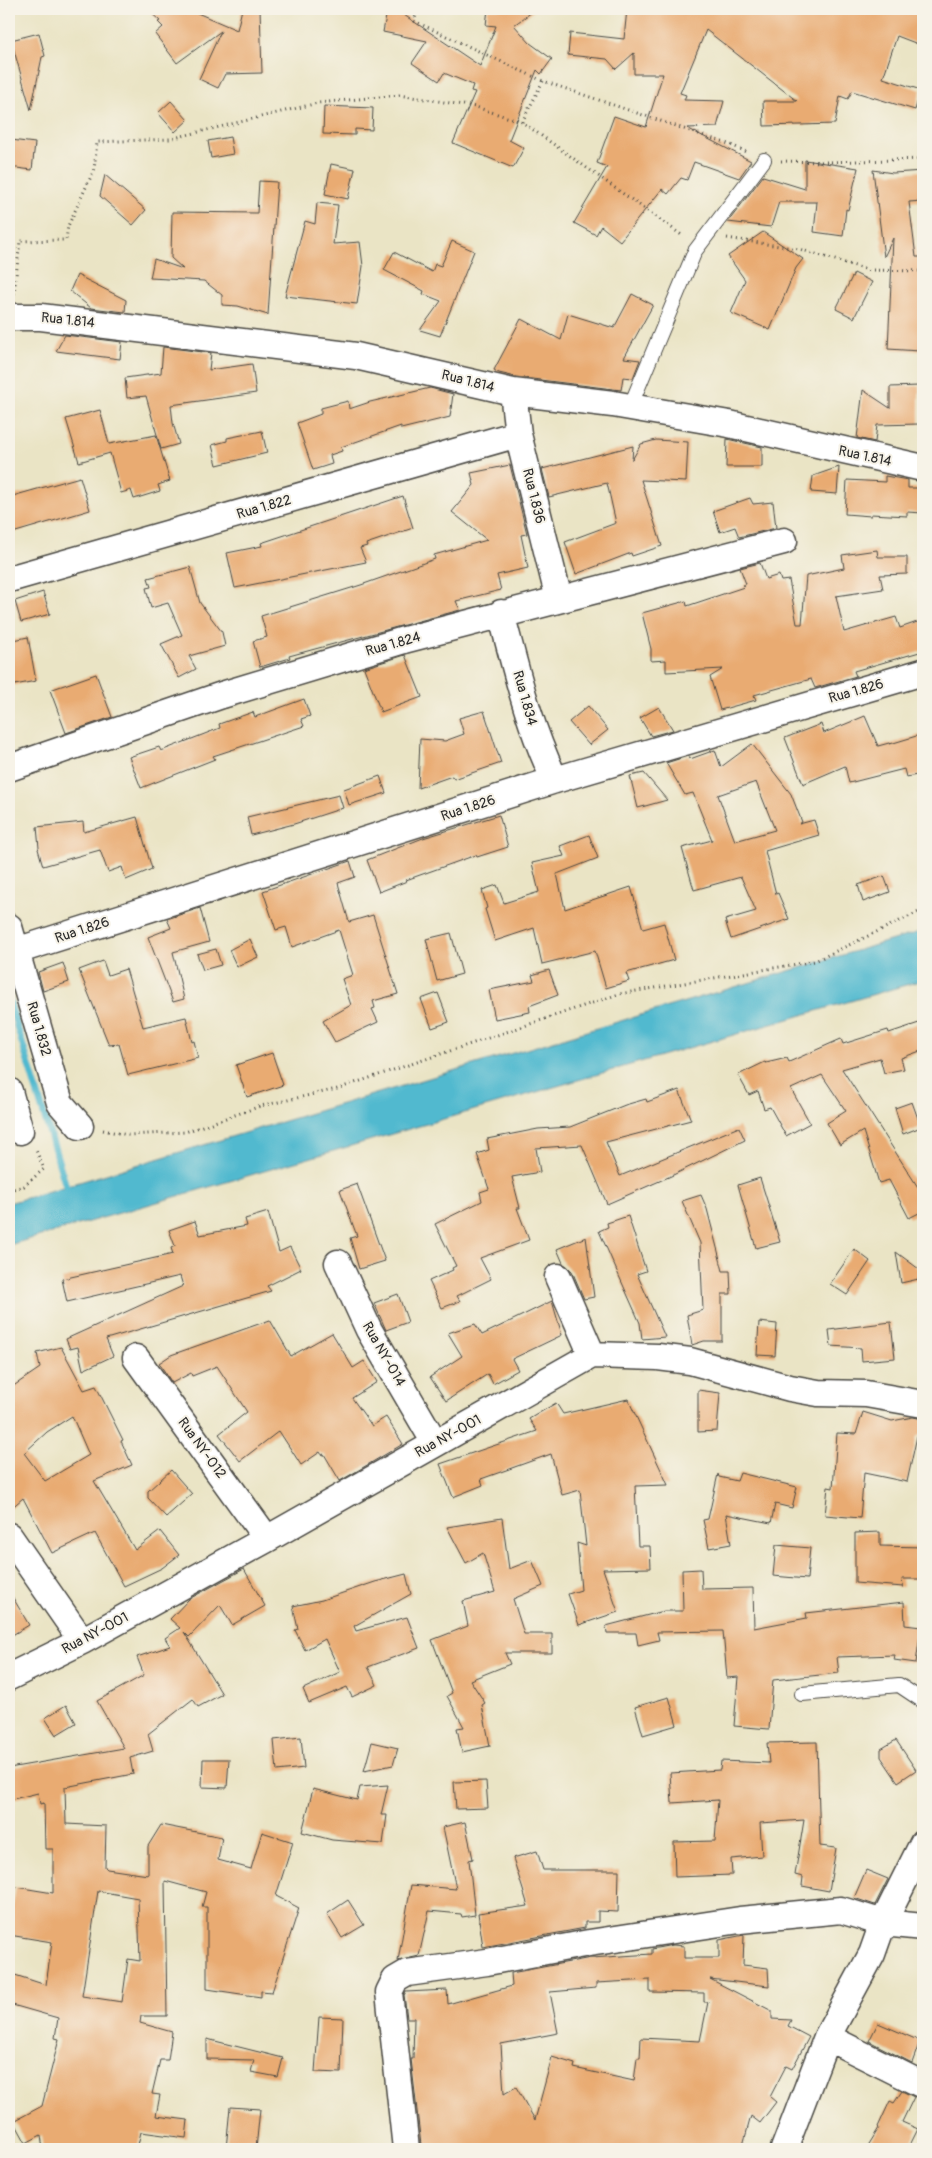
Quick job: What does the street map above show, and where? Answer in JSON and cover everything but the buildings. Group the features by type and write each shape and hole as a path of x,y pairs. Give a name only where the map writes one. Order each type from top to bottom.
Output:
{"street":[{"name":"Rua 1.814","path":"10,317 41,317 115,325 356,356 513,392 630,407 728,424 923,468"},
{"name":"Rua 1.836","path":"513,392 518,434 559,599"},
{"name":"Rua 1.822","path":"9,579 518,434"},
{"name":"Rua 1.824","path":"9,768 222,695 501,613 784,541"},
{"name":"Rua 1.834","path":"501,613 524,699 541,751 554,780"},
{"name":"Rua 1.826","path":"12,939 923,672"},
{"name":"Rua 1.832","path":"12,939 60,1104 80,1126"},
{"path":"9,1091 20,1131"},
{"name":"Rua NY-014","path":"338,1263 369,1330 436,1443"},
{"path":"558,1277 592,1355 658,1357 690,1361 790,1388 818,1392 866,1394 923,1404"},
{"name":"Rua NY-001","path":"9,1677 82,1641 267,1539 592,1355"},
{"name":"Rua NY-012","path":"136,1358 267,1539"},
{"path":"9,1536 82,1641"},
{"path":"784,2149 827,2037 872,1954 883,1923 923,1843"},
{"path":"406,2149 389,1992 395,1980 407,1973 487,1962 608,1940 791,1914 841,1910 883,1923 923,1927"},
{"path":"827,2037 923,2085"}],"lane":[{"path":"630,407 699,246 764,160"},
{"path":"802,1694 899,1685 923,1701"}],"path":[{"path":"404,9 416,14 414,21 543,81 731,145 764,160 827,162 923,159"},
{"path":"522,122 543,81"},
{"path":"10,317 20,241 66,240 68,226 94,170 98,142 170,139 318,103 399,95 476,107 522,122 699,246 726,238 799,249 868,270 923,271"},
{"path":"80,1126 128,1135 185,1132 261,1106 337,1089 619,994 815,961 923,910"},
{"path":"9,1190 24,1186 44,1169 34,1144 20,1131"}],"water":[{"path":"923,931 923,980 9,1245 9,1203"}],"waterway":[{"path":"9,1000 68,1193"}]}
